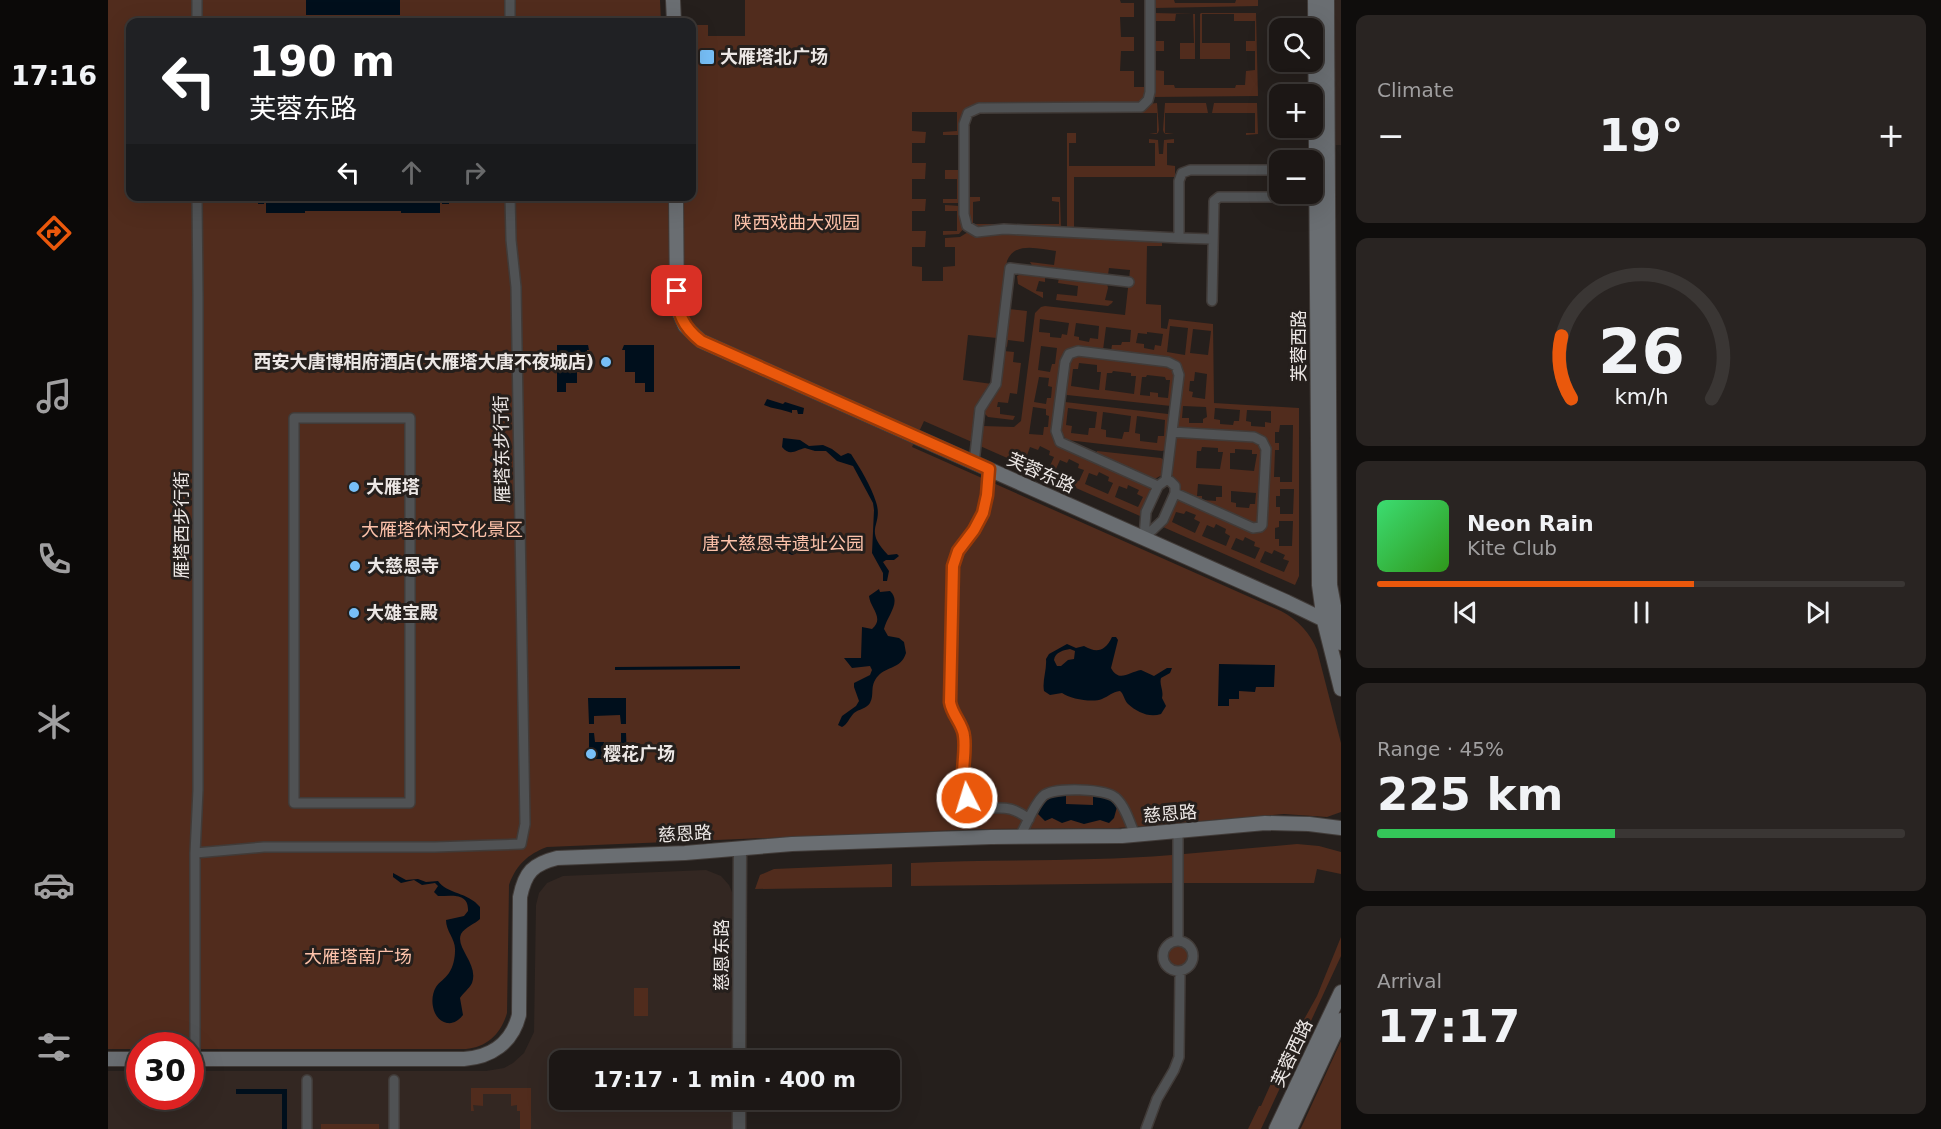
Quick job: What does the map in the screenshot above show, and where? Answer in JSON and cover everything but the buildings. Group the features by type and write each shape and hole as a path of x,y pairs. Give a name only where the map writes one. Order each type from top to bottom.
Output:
{"main road":[{"path":"673,0 674,18"},
{"name":"芙蓉西路","path":"1315,0 1318,150"},
{"name":"芙蓉西路","path":"1320,150 1327,0"},
{"name":"芙蓉东路","path":"676,201 677,308 683,323 694,336 708,345 1339,627"},
{"name":"芙蓉西路","path":"1322,204 1318,585 1341,689"},
{"name":"芙蓉西路","path":"1322,204 1330,585 1341,643"},
{"name":"慈恩路","path":"204,1059 464,1059 485,1056 504,1044 518,1020 520,897 523,882 531,870 543,862 557,858 686,853 792,844 1020,836 1135,835 1265,823 1309,824 1341,828"},
{"name":"芙蓉西路","path":"1276,1129 1341,992"},
{"name":"芙蓉西路","path":"1290,1129 1341,1020"},
{"path":"108,1059 126,1059"}],"street":[{"path":"196,0 196,18"},
{"path":"510,0 510,18"},
{"path":"1150,0 1150,92 1148,100 1141,107 980,108 968,113 964,124 964,220 971,230 980,232 1004,229 1212,239"},
{"path":"1179,238 1179,181 1182,173 1190,170 1269,170"},
{"path":"1212,301 1212,204 1219,197 1269,197"},
{"name":"雁塔西步行街","path":"193,1032 198,790 196,201"},
{"name":"雁塔东步行街","path":"195,853 264,847 453,847 521,844 525,824 516,287 510,240 510,201"},
{"path":"974,463 980,409 996,384 1010,268 1129,282"},
{"path":"1144,538 1146,512 1162,483 1172,432 1179,375 1176,366 1173,363 1074,352 1066,357 1056,431 1058,439 1064,444 1162,483 1173,483 1175,493 1163,520 1144,538"},
{"path":"294,418 410,418 410,803 294,803 294,418"},
{"path":"1172,432 1254,437 1262,441 1266,449 1260,528 1253,528 1175,493"},
{"path":"989,469 983,513 974,530 958,551 953,566 950,702 952,713 964,734 963,786 967,798 975,805 1014,809 1029,819"},
{"path":"1020,836 1040,800 1049,792 1062,790 1106,792 1114,796 1135,835"},
{"path":"1178,831 1178,941"},
{"name":"慈恩东路","path":"740,849 740,1050"},
{"path":"1178,941 1189,946 1193,956 1188,967 1180,971 1167,967 1163,956 1166,946 1178,941"},
{"path":"1146,1129 1157,1099 1174,1071 1179,1057 1180,971"},
{"path":"307,1080 307,1129"},
{"path":"394,1080 394,1129"},
{"path":"739,1110 739,1129"}],"shaded area":[{"path":"1333,0 1341,0 1341,145 1334,145"},
{"path":"706,870 721,876 732,892 732,1050 549,1050 549,1110 732,1110 732,1129 108,1129 108,1071 126,1071 126,1110 204,1110 204,1071 486,1071 504,1068 513,1063 524,1053 534,1032 536,905 539,893 547,883 563,876"}],"green space":[{"name":"大雁塔休闲文化景区","path":"108,0 660,0 661,18 126,18 126,201 696,201 696,25 708,25 708,36 745,36 745,0 1120,0 1121,3 1134,3 1134,17 1120,17 1121,37 1134,37 1134,51 1121,51 1120,71 1134,71 1134,87 1144,87 1145,71 1147,71 1145,3 1147,3 1148,95 1139,105 978,105 958,135 943,135 943,132 957,131 957,112 912,112 912,131 926,132 925,143 912,143 912,163 926,163 925,179 912,179 912,199 926,199 925,211 912,211 912,231 926,231 925,247 912,247 912,266 922,267 922,281 943,281 943,267 955,266 955,247 945,247 945,238 960,237 968,232 1003,231 1162,240 1162,246 1147,246 1146,304 1161,305 1161,328 1167,329 1169,319 1213,324 1214,403 1299,408 1299,576 1295,585 1163,527 1175,501 1179,499 1259,531 1264,437 1257,434 1177,428 1181,369 1070,349 1053,435 1151,487 1140,516 980,446 983,426 1014,427 1021,421 1035,313 1045,306 1125,315 1130,270 1109,268 1108,275 1033,267 1030,262 1054,265 1056,251 1035,248 1022,249 1011,255 1007,261 997,338 968,335 963,380 992,384 977,407 972,442 924,421 912,447 1293,618 1311,638 1317,650 1341,743 1341,812 1327,817 1284,814 1118,828 984,829 547,847 524,861 515,872 509,885 507,1013 501,1027 492,1038 474,1048 204,1049 204,1032 126,1032 126,1049 108,1049","holes":["1040,319 1069,323 1067,335 1062,334 1061,338 1050,337 1050,333 1039,332","1076,323 1099,326 1098,339 1090,338 1089,342 1079,340 1079,337 1074,336","1170,326 1188,328 1185,355 1167,352","1106,327 1131,330 1130,342 1112,345 1111,351 1103,350","1193,329 1211,331 1208,355 1190,353","1138,333 1163,334 1161,346 1155,345 1154,350 1144,348 1144,344 1136,343","1041,346 1057,348 1055,364 1052,364 1050,372 1038,370","1195,372 1207,374 1205,399 1192,397 1193,392 1189,391 1190,381 1194,381","1039,377 1049,378 1048,386 1052,387 1051,398 1047,398 1046,404 1034,402","1183,406 1206,407 1207,417 1203,419 1203,423 1189,423 1189,418 1182,418","1033,407 1046,409 1046,415 1049,416 1048,427 1044,427 1043,435 1029,434","1215,408 1240,410 1239,421 1234,421 1233,425 1220,424 1220,420 1214,419","1247,410 1271,411 1271,423 1265,422 1265,427 1251,426 1251,422 1246,421","1280,425 1293,425 1292,482 1280,482 1280,477 1274,477 1275,450 1279,450 1279,443 1275,443 1275,432 1279,432","1040,446 1050,451 1049,455 1054,457 1049,468 1026,458 1030,447 1038,450","1069,459 1079,464 1078,468 1084,470 1079,481 1055,471 1060,460 1067,463","1099,472 1109,477 1108,481 1113,483 1108,494 1085,484 1089,473 1097,476","1128,485 1139,490 1137,494 1143,497 1138,507 1115,497 1119,486 1127,489","1280,489 1294,489 1293,514 1280,514 1280,507 1276,507 1276,496 1280,496","1186,511 1196,515 1194,519 1200,522 1195,533 1172,522 1176,512 1184,514","1279,521 1293,521 1292,546 1279,546 1279,539 1275,539 1275,528 1279,527","1216,524 1226,529 1225,533 1230,536 1226,546 1202,536 1207,525 1214,528","1245,537 1255,542 1254,546 1260,548 1255,559 1231,549 1236,538 1243,541","1274,550 1285,555 1283,559 1289,561 1284,572 1260,562 1265,551 1272,554"]},
{"path":"1153,0 1174,0 1175,3 1235,3 1236,0 1258,0 1258,6 1154,8"},
{"path":"1155,13 1195,14 1195,59 1180,59 1180,43 1194,43 1193,14 1176,14 1175,21 1154,21 1154,41 1164,41 1164,51 1154,51 1154,70 1164,71 1164,85 1174,85 1175,88 1235,88 1236,85 1245,85 1246,71 1255,70 1255,51 1246,51 1246,41 1255,41 1255,21 1234,21 1234,14 1202,14 1202,43 1230,43 1230,59 1200,59 1200,14 1256,13 1258,96 1153,97 1153,14"},
{"path":"1157,103 1159,130 1158,133 1156,134 1149,133 1157,133 1157,113 1067,113 1067,111"},
{"path":"1165,103 1206,103 1208,113 1165,113 1165,133 1174,133 1166,134 1164,133 1163,130"},
{"path":"1214,103 1257,103 1258,134 1246,135 1246,133 1255,133 1255,113 1212,113"},
{"path":"1067,133 1076,133 1076,143 1069,143 1069,166 1155,166 1155,143 1149,143 1149,139 1158,140 1159,154 1163,154 1164,140 1174,139 1174,143 1167,143 1167,165 1175,166 1175,177 1074,177 1074,231 1067,229"},
{"path":"945,170 960,170 960,203 943,203 943,199 957,199 957,179 945,179"},
{"path":"968,197 980,197 980,201 973,202 973,224 1059,224 1059,202 1052,201 1052,197 1060,197 1061,228 977,229 967,222"},
{"path":"945,205 960,206 964,228 959,234 943,235 943,231 957,231 957,211 945,211"},
{"path":"1023,273 1045,275 1045,282 1039,281 1036,291 1043,292 1043,298 1018,284 1017,276"},
{"path":"1059,277 1107,283 1105,300 1113,301 1108,306 1056,300 1057,294 1077,296 1078,286 1058,283"},
{"path":"1009,309 1027,311 1024,342 1008,340 1007,347 1004,346"},
{"path":"1004,351 1014,352 1013,362 1021,363 1017,394 1010,393 1008,403 998,402 997,407 1000,407 1000,414 1015,416 1013,420 988,417 984,413 987,403 999,386"},
{"path":"1076,355 1168,365 1175,371 1171,406 1067,395 1065,393 1068,360","holes":["1079,363 1097,365 1097,372 1101,372 1099,390 1071,386 1073,369 1078,369","1113,371 1131,373 1131,376 1136,376 1134,394 1105,390 1107,373","1147,375 1165,377 1166,380 1170,380 1168,398 1158,397 1158,393 1150,392 1150,396 1140,395 1142,377"]},
{"path":"1065,402 1170,415 1166,450 1162,451 1067,440 1060,432","holes":["1068,408 1097,412 1095,428 1089,428 1088,435 1071,433 1072,426 1066,425","1103,412 1131,416 1129,432 1124,432 1122,439 1106,437 1106,430 1101,429","1137,416 1165,420 1164,436 1158,436 1157,443 1140,441 1140,434 1135,433"]},
{"path":"1177,436 1254,440 1262,447 1260,523 1257,525 1181,491 1178,481 1171,474","holes":["1202,447 1218,448 1218,452 1223,452 1220,469 1196,468 1197,451 1201,451","1235,449 1252,450 1252,454 1257,454 1254,471 1230,469 1230,453 1235,453","1198,484 1222,486 1222,497 1216,497 1216,501 1202,500 1202,496 1197,496","1231,491 1256,493 1255,504 1250,504 1249,508 1236,507 1236,503 1231,502"]},
{"path":"1097,451 1161,458 1165,461 1162,475 1153,480 1096,454"},
{"path":"1297,844 1319,846 1341,852 1341,874 1317,869 1314,883 1184,883 1184,854"},
{"path":"1172,855 1172,883 911,886 911,863 1107,859"},
{"path":"892,864 892,887 755,889 760,875 774,869"},
{"path":"1341,937 1341,956 1261,1129 1248,1129 1281,1061 1317,996"},
{"path":"1178,945 1188,952 1189,956 1182,966 1178,967 1168,960 1167,956 1174,946"},
{"path":"634,988 648,988 648,1016 634,1016"},
{"path":"1341,1041 1341,1129 1300,1129 1301,1128"},
{"path":"471,1088 531,1088 531,1129 520,1129 520,1111 517,1111 517,1105 511,1106 511,1094 483,1094 483,1106 473,1105 474,1111 471,1111"},
{"path":"321,1124 379,1124 379,1129 321,1129"}],"water":[{"path":"306,0 400,0 400,15 306,15"},
{"path":"266,201 440,201 440,213 305,211 305,213 266,213"},
{"path":"557,345 588,345 589,350 587,350 587,372 577,372 577,383 566,383 566,392 557,392"},
{"path":"624,345 654,345 654,392 645,392 645,383 635,383 635,372 625,372 625,350 622,350"},
{"path":"767,399 804,408 803,414 798,414 797,410 792,410 792,413 764,405"},
{"path":"783,438 800,440 809,446 823,445 841,456 851,454 876,502 878,517 875,527 876,539 888,555 897,554 899,556 894,560 883,562 889,571 887,581 883,581 883,573 872,553 873,503 853,466 837,461 826,451 805,448 788,452 782,447"},
{"path":"792,535 799,538 802,545 799,552 792,555 785,552 782,544 785,538"},
{"path":"879,589 880,592 890,591 895,600 884,629 888,636 899,638 904,642 906,653 901,662 878,676 874,683 870,703 867,707 854,713 842,727 838,725 842,716 859,701 854,683 870,675 872,670 870,666 852,668 844,658 861,658 862,627 872,629 877,621 869,596"},
{"path":"1112,637 1118,640 1111,668 1117,675 1141,670 1154,676 1167,668 1172,668 1170,673 1161,678 1162,698 1166,706 1161,714 1148,715 1139,712 1128,704 1120,691 1093,701 1076,699 1062,693 1050,695 1044,691 1046,659 1049,654 1067,644 1076,648 1084,646 1092,650 1100,650","holes":["1070,649 1075,651 1074,659 1057,666 1054,660 1058,653"]},
{"path":"1219,664 1275,665 1274,687 1256,687 1255,692 1239,691 1239,699 1229,699 1229,706 1218,706"},
{"path":"740,666 740,669 615,670 615,667"},
{"path":"588,698 626,698 626,724 621,724 620,715 594,716 594,724 589,724"},
{"path":"589,733 594,733 595,742 604,742 604,759 589,759"},
{"path":"621,733 626,733 627,758 611,759 610,742 621,742"},
{"path":"1058,795 1066,795 1066,804 1093,805 1093,796 1109,798 1117,807 1114,818 1109,823 1100,820 1084,824 1071,820 1062,823 1052,818 1045,821 1038,814 1043,804"},
{"path":"393,873 406,880 418,879 426,882 438,881 447,888 470,898 480,907 480,919 461,934 461,945 470,963 473,976 471,985 460,998 463,1015 454,1022 447,1023 438,1018 432,1002 436,987 450,971 454,959 455,947 446,920 464,916 468,911 468,905 458,896 438,896 434,892 438,886 435,883 422,885 414,880 401,883 393,877"},
{"path":"236,1089 287,1089 287,1129 282,1129 282,1094 236,1094"}],"place":[{"name":"大雁塔北广场","path":"707,57"},
{"name":"西安大唐博相府酒店(大雁塔大唐不夜城店)","path":"606,362"},
{"name":"大雁塔","path":"354,487"},
{"name":"大慈恩寺","path":"355,566"},
{"name":"大雄宝殿","path":"354,613"},
{"name":"樱花广场","path":"591,754"}],"route":[{"path":"677,291 677,308 683,323 694,336 708,345 989,469 983,513 974,530 958,551 952,573 950,707 964,734 963,786 967,798"}],"park label":[{"name":"陕西戏曲大观园","path":"797,223"},
{"name":"唐大慈恩寺遗址公园","path":"783,544"},
{"name":"大雁塔南广场","path":"358,957"}]}
